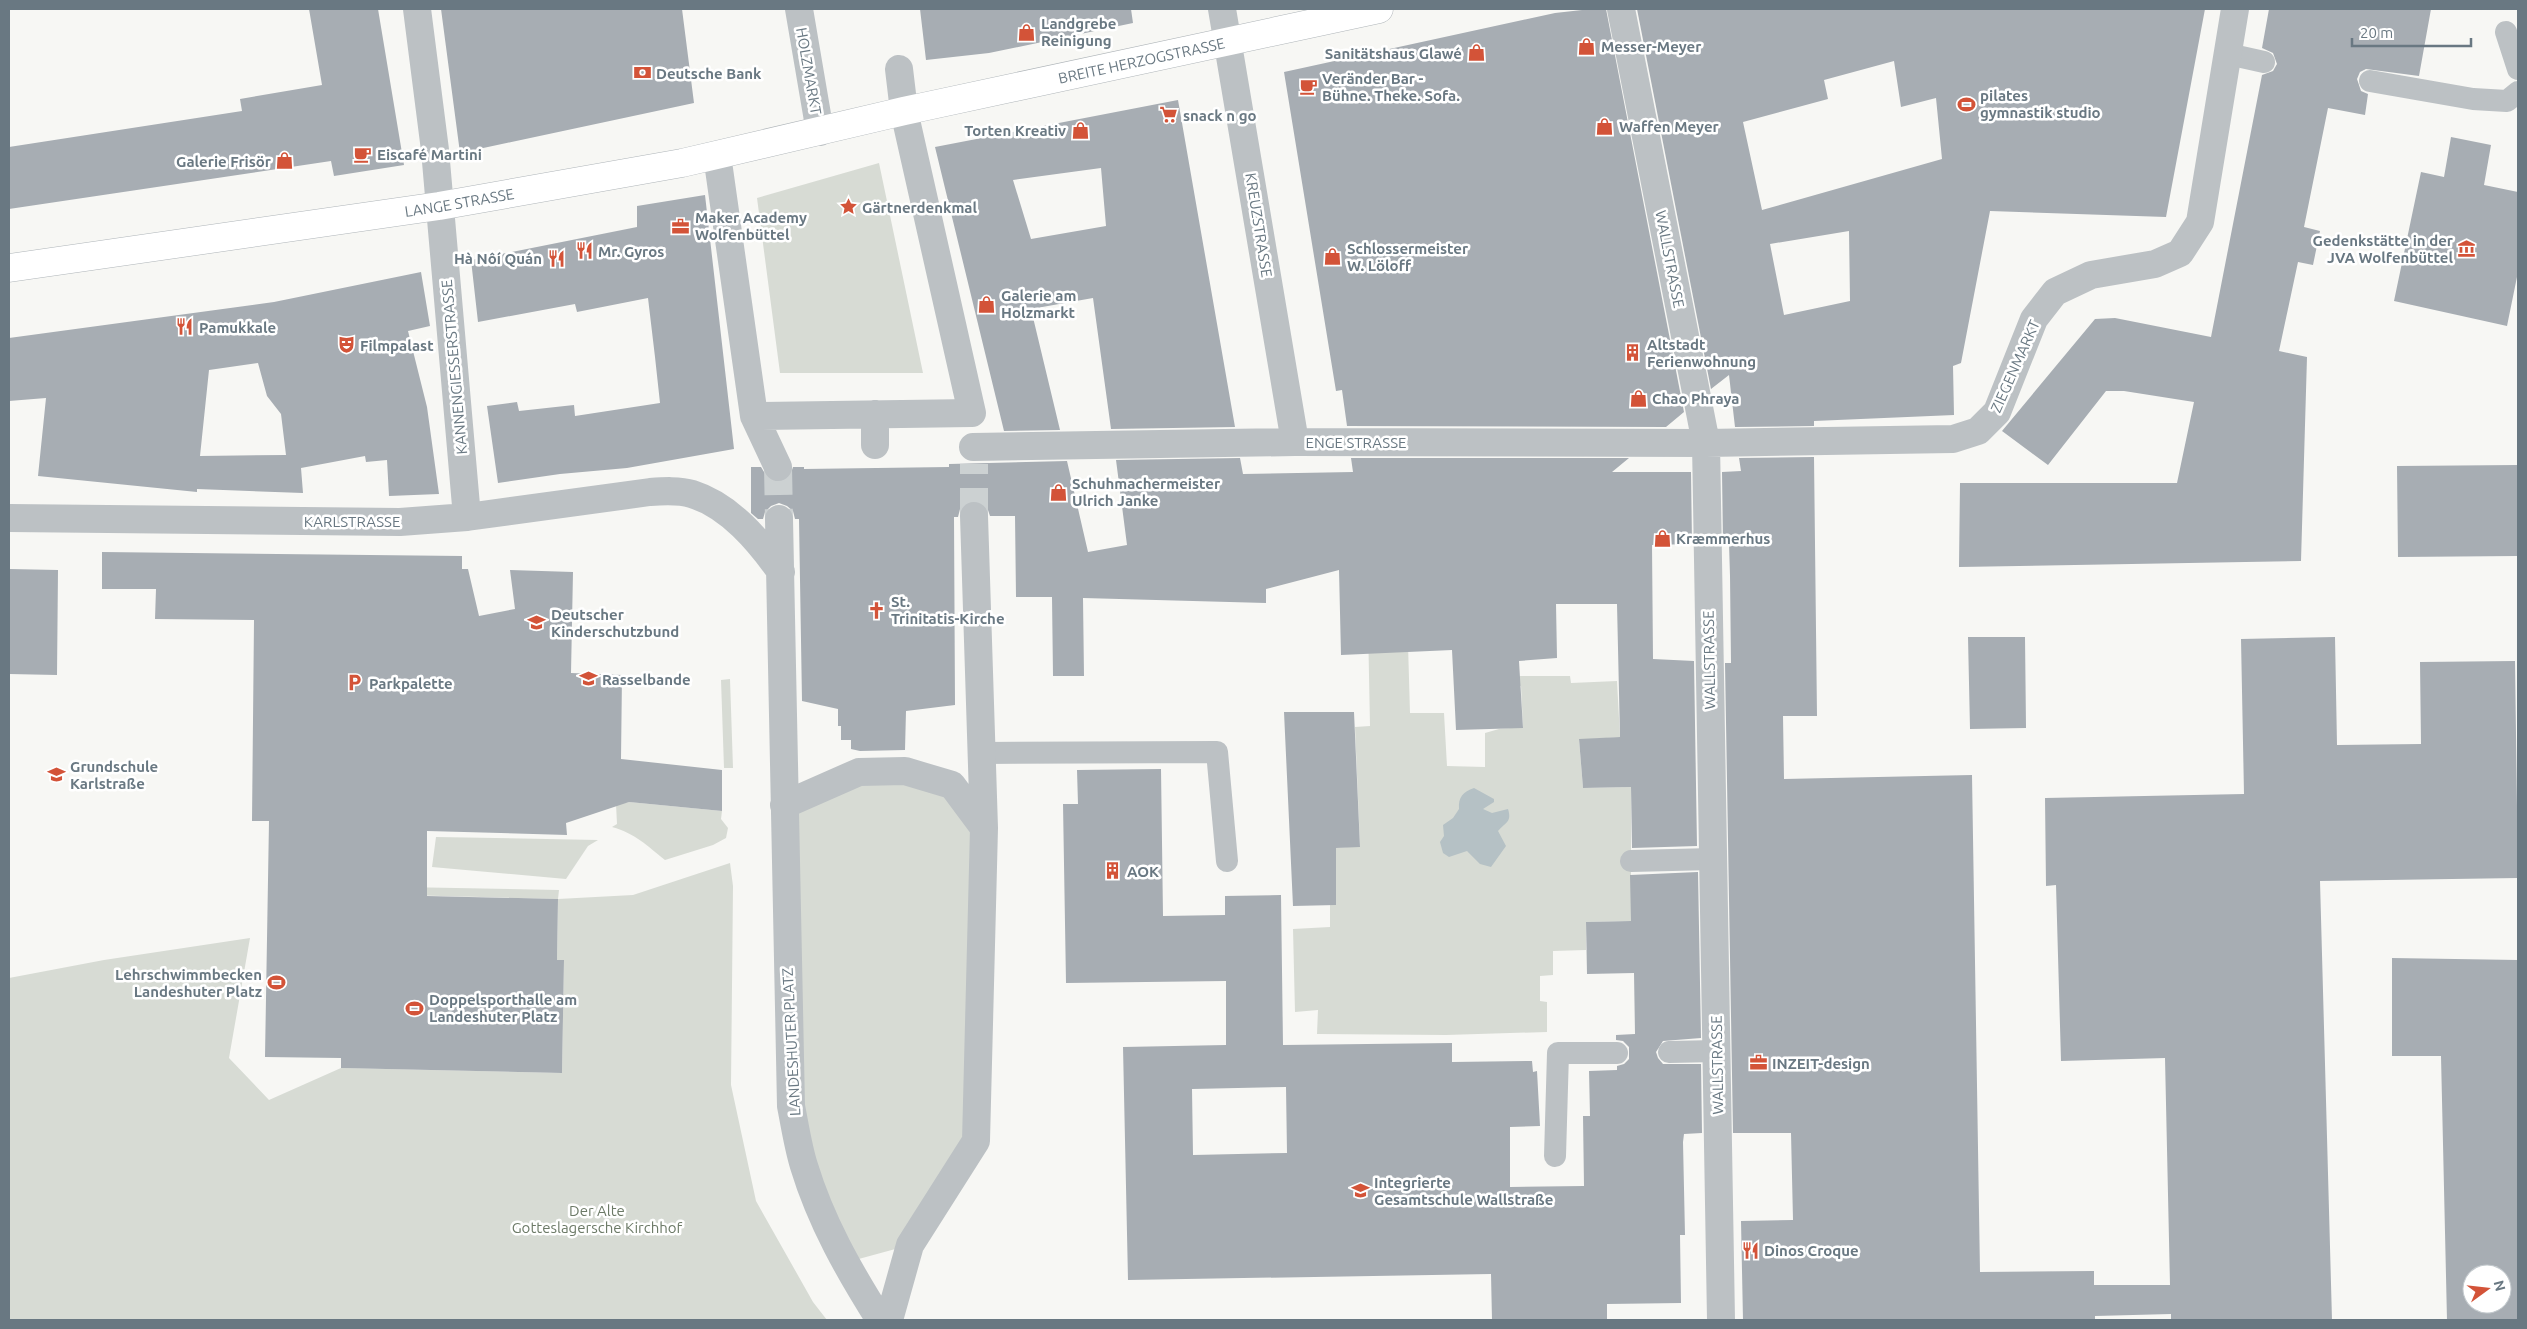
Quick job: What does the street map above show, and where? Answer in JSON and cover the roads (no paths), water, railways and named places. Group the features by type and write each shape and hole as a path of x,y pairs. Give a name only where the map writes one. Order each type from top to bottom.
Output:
{"street":[{"name":"KANNENGIESSERSTRASSE","path":"416,9 439,206 467,517"},
{"name":"HOLZMARKT","path":"798,9 820,132"},
{"name":"KREUZSTRASSE","path":"1222,9 1295,442"},
{"name":"BREITE HERZOGSTRASSE","path":"904,111 1378,9"},
{"name":"WALLSTRASSE","path":"1622,9 1706,444 1721,1320"},
{"name":"ZIEGENMARKT","path":"1706,444 1953,439 1978,431 1997,412 2034,319 2055,292 2091,275 2155,264 2180,253 2200,222 2235,9"},
{"path":"754,416 972,413 904,111 899,69"},
{"name":"LANGE STRASSE","path":"9,268 439,206 717,156 904,111"},
{"path":"717,156 754,416 778,467"},
{"name":"ENGE STRASSE","path":"972,413 974,456 1006,448 1295,442 1706,444"},
{"path":"875,414 876,446"},
{"name":"KARLSTRASSE","path":"9,518 400,522 467,517 650,492 672,491 692,494 720,508 766,552 781,572"},
{"path":"889,1320 910,1245 976,1141 984,828 974,516"},
{"name":"LANDESHUTER PLATZ","path":"779,519 791,1106 803,1166 822,1216 844,1263 880,1320"},
{"path":"784,805 859,772 906,771 952,784 984,828"}],"lane":[{"path":"2506,32 2518,69"},
{"path":"2228,54 2264,62"},
{"path":"2370,81 2473,99 2507,101 2518,92"},
{"path":"982,753 1217,752 1227,861"},
{"path":"1632,861 1713,859"},
{"path":"1669,1052 1716,1051"},
{"path":"1555,1156 1558,1053 1617,1053"}],"tunnel":[{"path":"974,464 974,516"},
{"path":"778,467 779,519"}],"place":[{"name":"Landgrebe Reinigung","path":"1027,32"},
{"name":"Messer-Meyer","path":"1587,46"},
{"name":"Sanitätshaus Glawé","path":"1476,53"},
{"name":"Deutsche Bank","path":"642,73"},
{"name":"Veränder Bar - Bühne. Theke. Sofa.","path":"1308,87"},
{"name":"pilates gymnastik studio","path":"1966,104"},
{"name":"snack n go","path":"1169,115"},
{"name":"Waffen Meyer","path":"1605,126"},
{"name":"Torten Kreativ","path":"1080,130"},
{"name":"Eiscafé Martini","path":"363,154"},
{"name":"Galerie Frisör","path":"285,161"},
{"name":"Gärtnerdenkmal","path":"848,207"},
{"name":"Maker Academy Wolfenbüttel","path":"681,226"},
{"name":"Gedenkstätte in der JVA Wolfenbüttel","path":"2467,249"},
{"name":"Mr. Gyros","path":"584,251"},
{"name":"Schlossermeister W. Löloff","path":"1333,257"},
{"name":"Hà Nôí Quán","path":"556,258"},
{"name":"Galerie am Holzmarkt","path":"987,304"},
{"name":"Pamukkale","path":"185,327"},
{"name":"Filmpalast","path":"346,345"},
{"name":"Altstadt Ferienwohnung","path":"1633,353"},
{"name":"Chao Phraya","path":"1638,398"},
{"name":"Schuhmachermeister Ulrich Janke","path":"1058,492"},
{"name":"Kræmmerhus","path":"1662,538"},
{"name":"St. Trinitatis-Kirche","path":"877,610"},
{"name":"Deutscher Kinderschutzbund","path":"537,623"},
{"name":"Rasselbande","path":"588,679"},
{"name":"Parkpalette","path":"355,683"},
{"name":"Grundschule Karlstraße","path":"56,775"},
{"name":"AOK","path":"1113,871"},
{"name":"Lehrschwimmbecken Landeshuter Platz","path":"276,983"},
{"name":"Doppelsporthalle am Landeshuter Platz","path":"415,1008"},
{"name":"INZEIT-design","path":"1758,1063"},
{"name":"Integrierte Gesamtschule Wallstraße","path":"1360,1191"},
{"name":"Dinos Croque","path":"1750,1250"}],"park label":[{"name":"Der Alte Gotteslagersche Kirchhof","path":"597,1218"}]}
